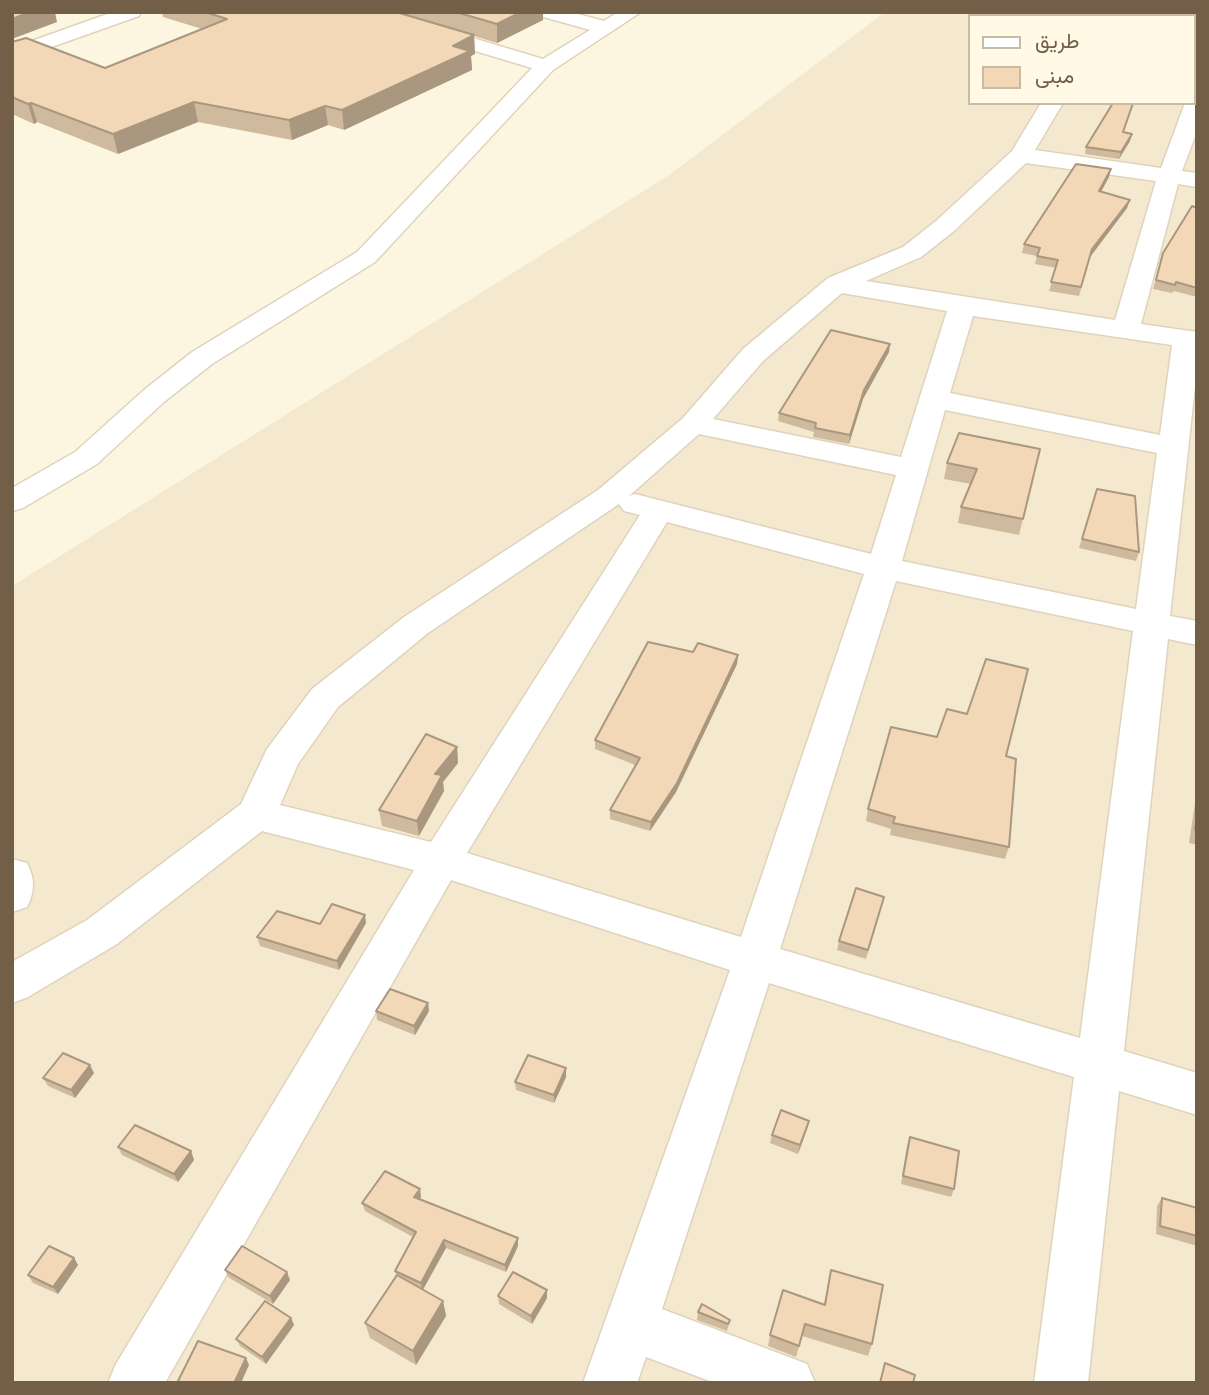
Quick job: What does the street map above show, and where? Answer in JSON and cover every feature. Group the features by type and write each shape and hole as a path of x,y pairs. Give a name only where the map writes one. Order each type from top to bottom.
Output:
{"street":[{"path":"12,55 132,12"},
{"path":"365,12 546,66"},
{"path":"547,12 606,29"},
{"path":"12,501 86,458 154,396 202,358 366,257 546,66 632,12"},
{"path":"1126,330 1169,176 1197,101"},
{"path":"12,984 102,932 256,814 281,759 325,698 416,625 609,497 693,424 753,355 837,284 912,252 945,226 1021,155 1051,105"},
{"path":"1021,155 1197,180"},
{"path":"837,284 962,306 1191,340 1172,447 1150,622 1099,1065 1068,1380"},
{"path":"610,1383 755,960 883,568 962,306"},
{"path":"934,399 1172,447"},
{"path":"693,424 913,469"},
{"path":"609,497 883,568 1197,633"},
{"path":"135,1383 441,862 659,510"},
{"path":"256,814 441,862 1197,1094"},
{"path":"12,875 12,895"},
{"path":"632,1325 788,1383"}],"shaded area":[{"path":"885,12 1197,12 1197,1383 12,1383 12,586 669,175"}],"building":[{"path":"12,12 30,12 12,19"},
{"path":"205,12 396,12 474,35 453,46 470,51 342,110 325,106 289,120 194,102 113,134 12,97 12,42 26,38 105,68 227,19"},
{"path":"456,12 521,12 497,24"},
{"path":"1112,105 1132,105 1123,132 1132,134 1121,152 1086,147"},
{"path":"1076,164 1111,169 1099,191 1130,200 1092,249 1081,287 1051,282 1058,260 1037,256 1040,248 1024,244"},
{"path":"1192,206 1197,208 1197,288 1156,280 1163,253"},
{"path":"831,330 890,344 864,390 850,435 815,428 816,423 779,413"},
{"path":"959,433 1040,449 1023,519 961,507 977,469 947,463"},
{"path":"1097,489 1135,496 1139,552 1082,539"},
{"path":"648,642 693,652 698,643 738,655 677,783 651,822 610,810 640,758 595,740"},
{"path":"986,659 1028,669 1006,756 1016,759 1009,847 893,823 895,817 868,809 891,727 937,737 947,709 967,714"},
{"path":"426,734 457,747 435,774 442,775 417,821 379,810"},
{"path":"856,888 884,897 868,950 839,941"},
{"path":"332,904 365,915 337,961 257,937 277,911 320,924"},
{"path":"390,989 428,1003 414,1026 376,1011"},
{"path":"63,1053 90,1065 71,1090 43,1078"},
{"path":"528,1055 566,1068 554,1095 515,1082"},
{"path":"781,1110 809,1121 800,1145 772,1135"},
{"path":"135,1125 191,1151 174,1174 118,1147"},
{"path":"910,1137 959,1151 954,1189 903,1176"},
{"path":"385,1171 420,1189 414,1197 518,1238 505,1265 444,1240 421,1283 395,1271 416,1232 362,1203"},
{"path":"1162,1198 1197,1208 1197,1236 1160,1226"},
{"path":"49,1246 74,1258 53,1287 28,1275"},
{"path":"242,1246 287,1272 270,1296 225,1270"},
{"path":"831,1270 883,1285 872,1344 805,1324 799,1346 770,1335 783,1290 825,1305"},
{"path":"513,1272 547,1290 531,1316 498,1296"},
{"path":"397,1275 443,1301 413,1351 365,1323"},
{"path":"265,1301 291,1318 262,1357 236,1339"},
{"path":"702,1304 730,1320 728,1324 698,1312"},
{"path":"198,1341 246,1358 234,1383 177,1383"},
{"path":"885,1363 915,1375 913,1383 880,1383"}]}
